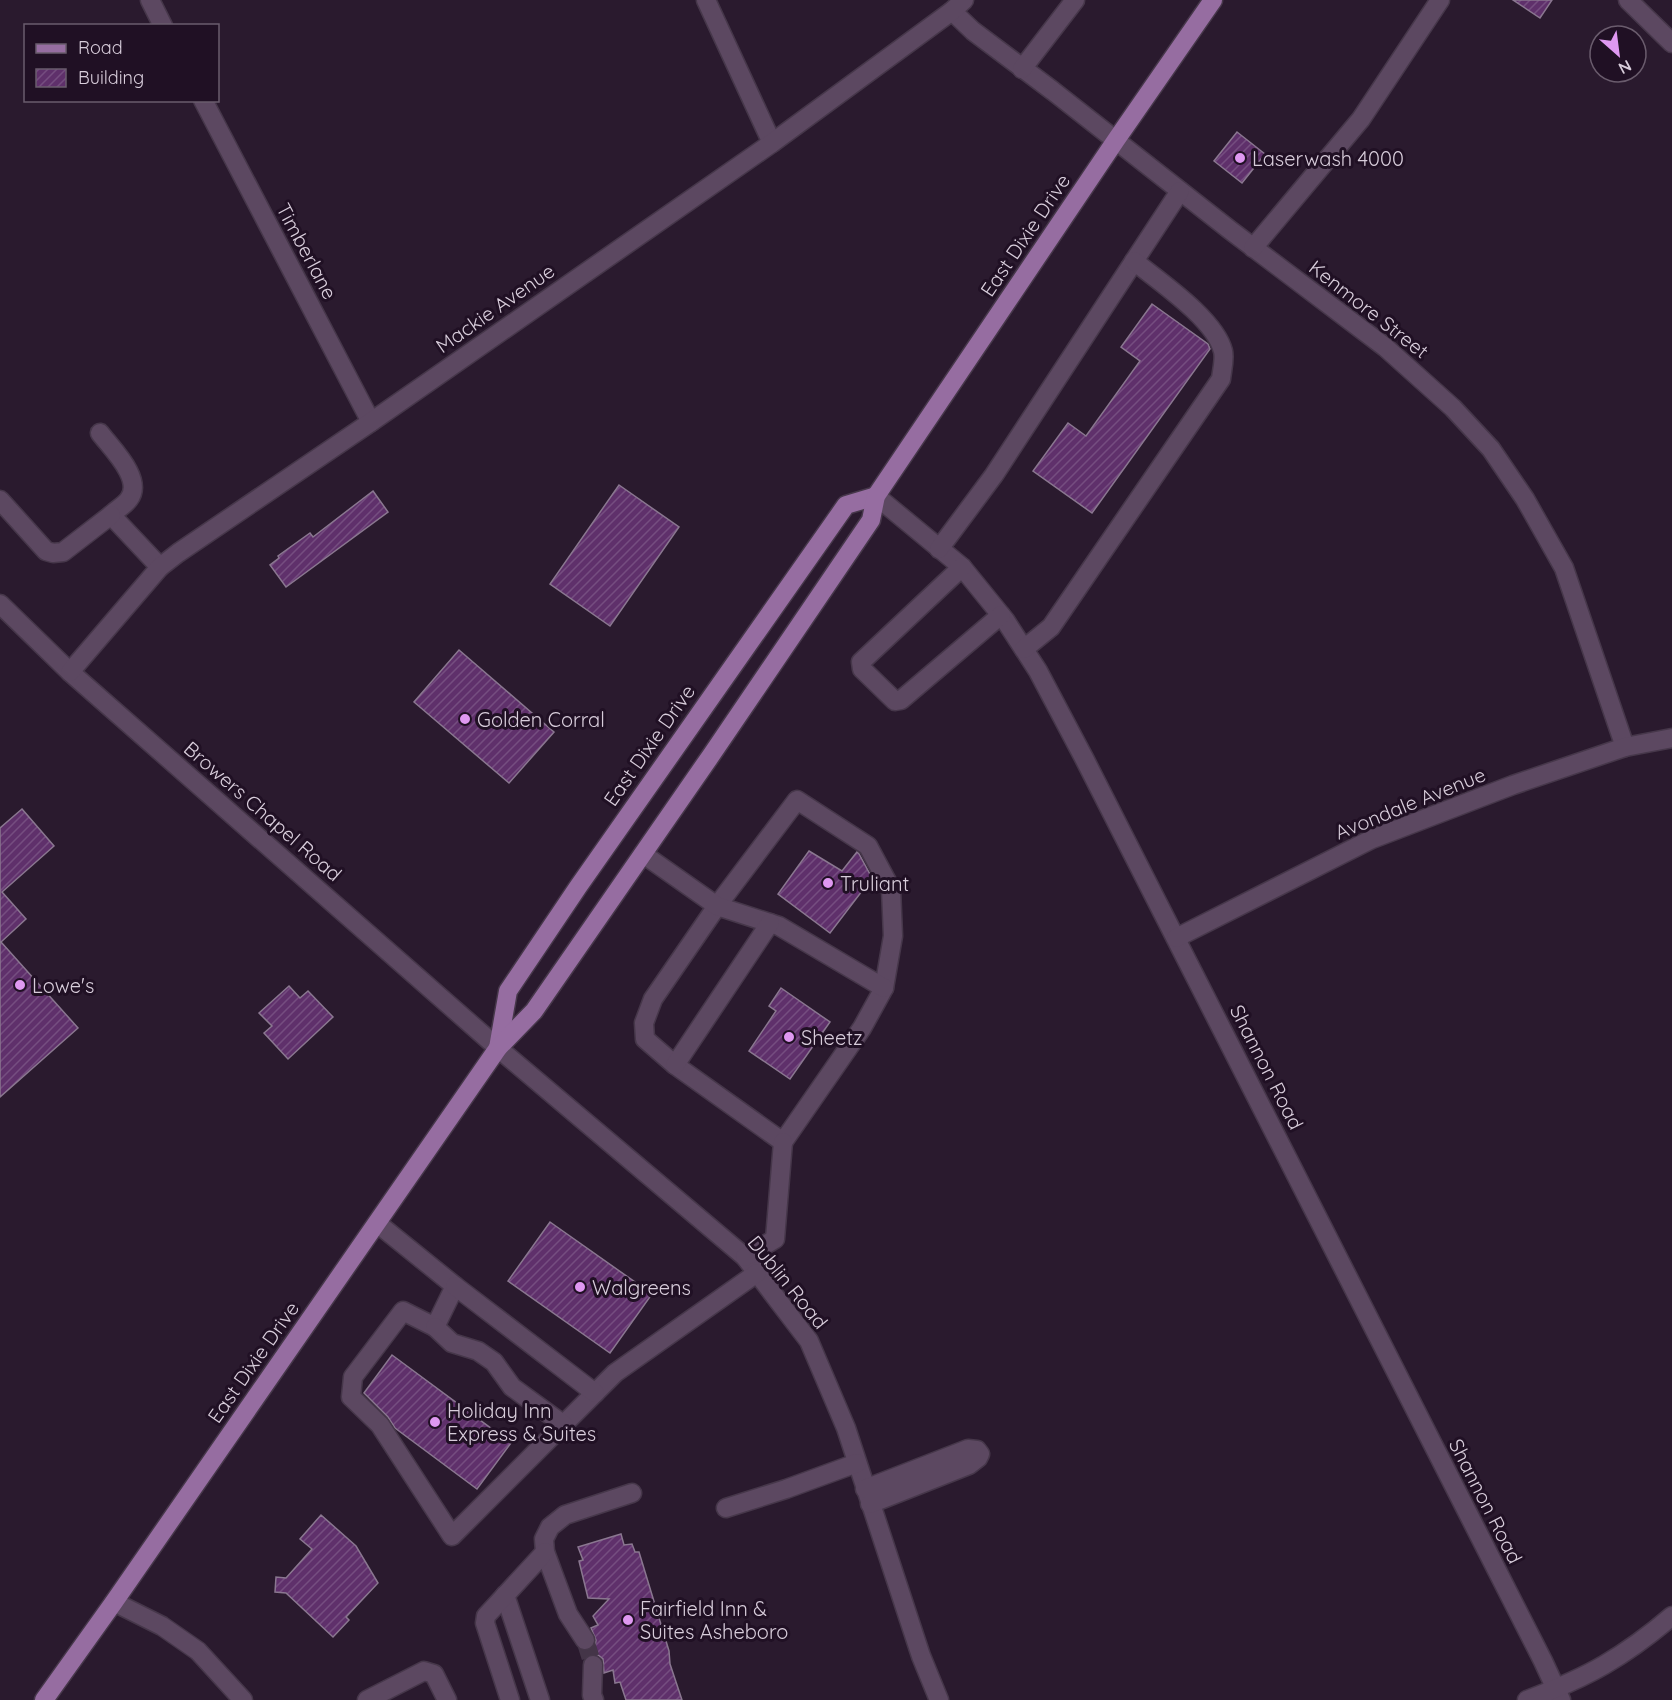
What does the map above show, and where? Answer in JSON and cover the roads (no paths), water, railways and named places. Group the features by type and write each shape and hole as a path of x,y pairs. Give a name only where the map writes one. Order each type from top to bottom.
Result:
{"main road":[{"name":"East Dixie Drive","path":"44,1700 498,1048 534,1011 643,854 871,520 876,496 1213,0"},
{"name":"East Dixie Drive","path":"498,1048 508,991 578,887 846,505 876,496"}],"street":[{"path":"150,0 162,24"},
{"path":"706,0 772,143"},
{"path":"1022,69 1074,0"},
{"path":"1253,248 1361,119 1440,0"},
{"path":"1628,0 1672,43"},
{"name":"Mackie Avenue","path":"70,672 160,567 178,552 371,422 772,143 958,5"},
{"name":"Kenmore Street","path":"958,5 973,31 1402,362 1454,408 1491,449 1525,499 1564,568 1625,747"},
{"name":"Timberlane","path":"204,102 371,422"},
{"path":"939,549 994,475 1180,191"},
{"path":"1024,649 1051,627 1221,379 1224,354 1219,339 1194,310 1134,261"},
{"path":"0,500 45,551 53,554 63,552 130,499 133,489 129,470 100,433"},
{"name":"Shannon Road","path":"876,496 962,567 1001,615 1038,671 1176,938 1558,1694"},
{"path":"111,515 160,567"},
{"path":"962,567 861,662 862,669 895,701 901,700 1001,615"},
{"name":"Browers Chapel Road","path":"0,604 70,672 498,1048"},
{"name":"Avondale Avenue","path":"1176,938 1372,839 1513,785 1625,747 1672,738"},
{"path":"745,1257 775,1239 783,1142 862,1028 884,988 893,936 891,889 868,846 798,800 717,906 653,999 644,1023 645,1039 675,1065 783,1142"},
{"path":"643,854 717,906 779,926 884,988"},
{"path":"675,1065 770,923"},
{"name":"Dublin Road","path":"498,1048 745,1257 809,1341 846,1428 921,1656 939,1700"},
{"path":"377,1223 595,1394"},
{"path":"564,1425 512,1387 494,1362 478,1351 452,1343 435,1327 403,1311 353,1377 351,1397 380,1425 452,1536 564,1425 595,1394 615,1373 757,1274"},
{"path":"435,1327 455,1286"},
{"path":"968,1449 977,1450 980,1454 969,1466 868,1497 968,1449"},
{"path":"726,1508 857,1463"},
{"path":"585,1640 568,1614 545,1552 544,1539 550,1527 565,1515 632,1493"},
{"path":"510,1700 485,1623 486,1616 545,1552"},
{"path":"505,1595 540,1700"},
{"path":"114,1602 162,1626 198,1651 243,1700"},
{"path":"1527,1700 1558,1694 1652,1633 1672,1616"},
{"path":"593,1665 592,1695 594,1700"},
{"path":"367,1700 424,1671 434,1674 447,1700"}],"tunnel":[{"path":"585,1640 593,1665"}],"place":[{"name":"Laserwash 4000","path":"1240,158"},
{"name":"Golden Corral","path":"465,719"},
{"name":"Truliant","path":"828,883"},
{"name":"Lowe's","path":"20,985"},
{"name":"Sheetz","path":"789,1037"},
{"name":"Walgreens","path":"580,1287"},
{"name":"Holiday Inn Express & Suites","path":"435,1422"},
{"name":"Fairfield Inn & Suites Asheboro","path":"628,1620"}]}
